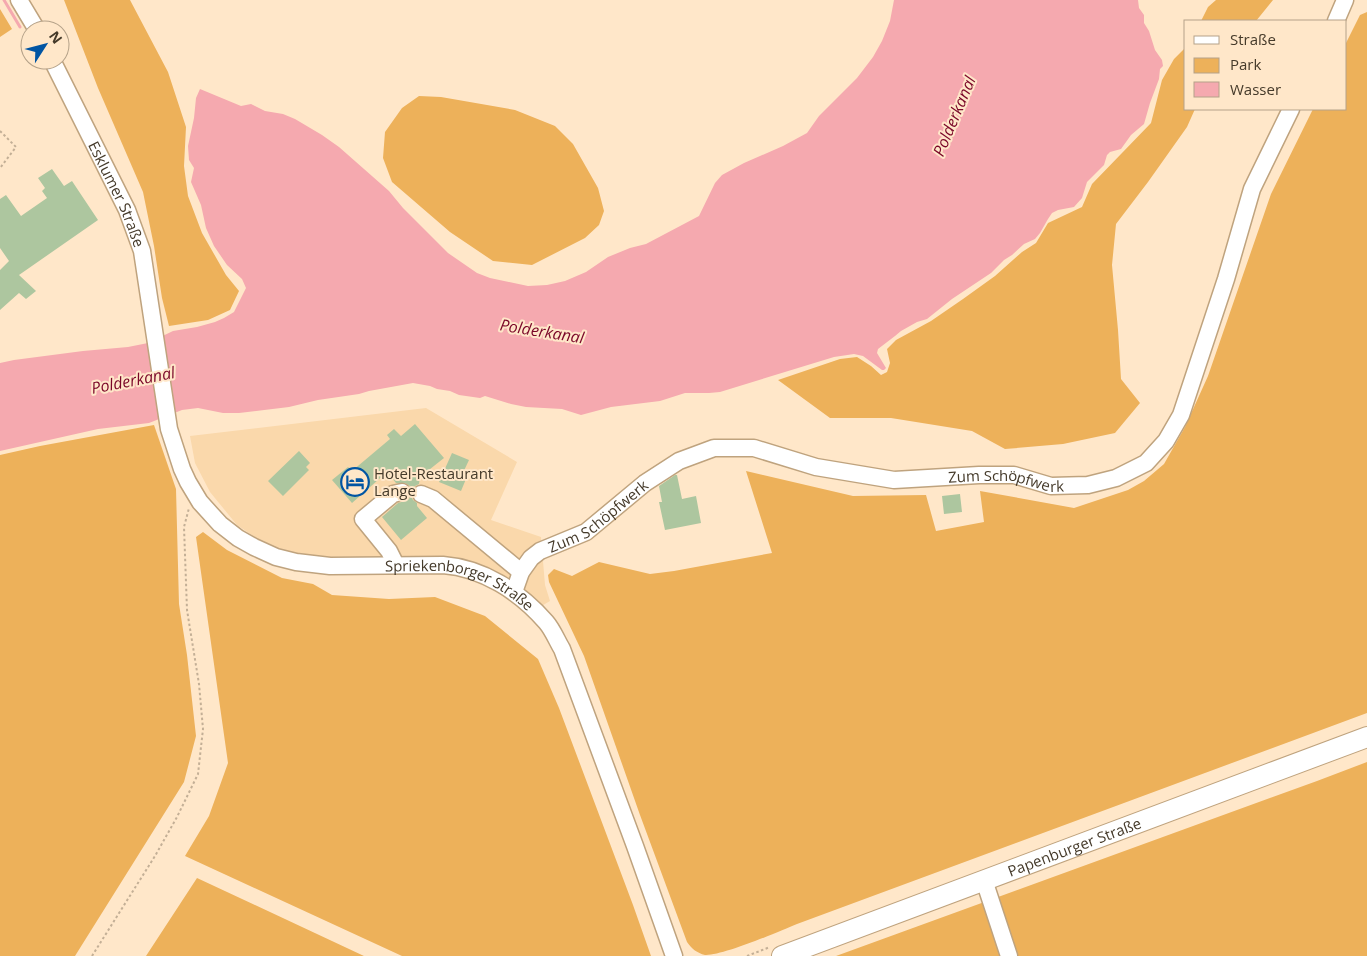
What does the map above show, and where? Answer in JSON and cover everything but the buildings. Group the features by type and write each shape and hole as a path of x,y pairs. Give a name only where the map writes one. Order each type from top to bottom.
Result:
{"main road":[{"name":"Papenburger Straße","path":"782,956 1367,737"}],"street":[{"path":"19,0 31,20"},
{"path":"1336,20 1345,0"},
{"name":"Esklumer Straße","path":"57,70 127,210 142,250 154,333"},
{"name":"Zum Schöpfwerk","path":"514,592 521,572 531,558 540,551 586,532 645,483 679,461 714,448 754,448 816,467 894,480 1014,475 1051,486 1088,485 1116,478 1146,463 1166,441 1181,414 1226,279 1252,189 1291,110"},
{"name":"Spriekenborger Straße","path":"154,333 169,429 179,462 193,492 200,502 220,524 238,538 276,557 296,562 330,566 443,565 462,567 490,578 514,592 547,624 562,649 632,836 674,956"},
{"path":"396,565 389,551 363,519 393,494 402,492"},
{"path":"427,496 521,572"},
{"path":"984,880 1009,956"}],"path":[{"path":"0,131 16,147 0,168"},
{"path":"92,956 177,817 198,774 203,729 199,684 186,610 184,527 193,492"}],"shaded area":[{"path":"426,408 517,462 491,520 541,537 545,585 550,601 538,608 460,563 330,563 270,547 237,525 210,492 195,463 190,436"}],"green space":[{"path":"64,0 130,0 168,72 186,127 184,166 188,196 202,233 226,275 239,291 230,310 208,320 169,326 162,298 143,192 98,88"},
{"path":"1216,0 1273,0 1257,20 1202,20 1208,7"},
{"path":"0,9 12,29 0,37"},
{"path":"1367,12 1367,713 797,924 737,948 705,955 695,950 687,942 584,656 549,582 548,575 554,569 572,576 599,562 650,574 772,553 746,471 853,496 926,495 936,531 984,522 980,491 1074,508 1128,490 1144,481 1164,464 1185,427 1208,376 1271,194 1313,110 1347,110 1347,41 1360,15"},
{"path":"1184,49 1184,110 1195,110 1187,127 1116,224 1112,265 1121,379 1140,403 1115,433 1063,444 1005,449 972,431 891,418 830,418 778,380 840,359 857,357 881,375 887,372 890,363 887,349 896,340 931,321 995,276 1022,252 1036,243 1048,223 1082,207 1092,184 1151,123 1162,80 1174,59"},
{"path":"419,96 441,97 515,110 555,126 573,144 598,188 604,211 599,225 585,238 532,265 493,261 450,232 392,182 383,158 385,132 402,108"},
{"path":"154,425 176,489 179,604 196,736 184,782 75,956 0,956 0,455"},
{"path":"203,532 227,550 282,578 313,584 332,595 389,599 435,597 485,616 538,659 559,708 651,956 402,956 185,856 209,816 228,763 196,537"},
{"path":"1367,762 1367,956 836,956 1317,781"},
{"path":"197,878 364,956 146,956"}],"water":[{"name":"Polderkanal","path":"894,0 1138,0 1139,8 1144,15 1144,23 1149,31 1155,50 1162,60 1163,66 1160,69 1159,79 1144,124 1131,135 1121,149 1110,152 1107,155 1104,165 1087,182 1082,198 1074,207 1052,213 1035,239 1024,244 991,273 952,299 927,319 901,331 878,349 877,353 886,368 884,370 863,356 854,354 834,357 720,392 685,393 660,401 611,407 581,415 562,409 526,407 485,396 480,398 459,395 450,391 413,383 289,407 239,413 223,413 198,408 182,410 149,423 98,429 0,451 0,363 148,343 173,331 215,322 234,312 246,288 242,279 227,265 214,246 206,228 201,205 191,182 194,168 189,160 188,146 196,98 200,89 241,106 251,104 265,111 283,114 322,135 339,147 389,191 403,208 448,253 477,273 490,278 528,286 547,285 565,281 586,272 608,257 646,244 699,216 715,183 722,175 807,133 819,116 857,78 873,57 890,21"}],"waterway":[{"path":"4,0 20,27"}],"place":[{"name":"Hotel-Restaurant Lange","path":"355,482"}]}
